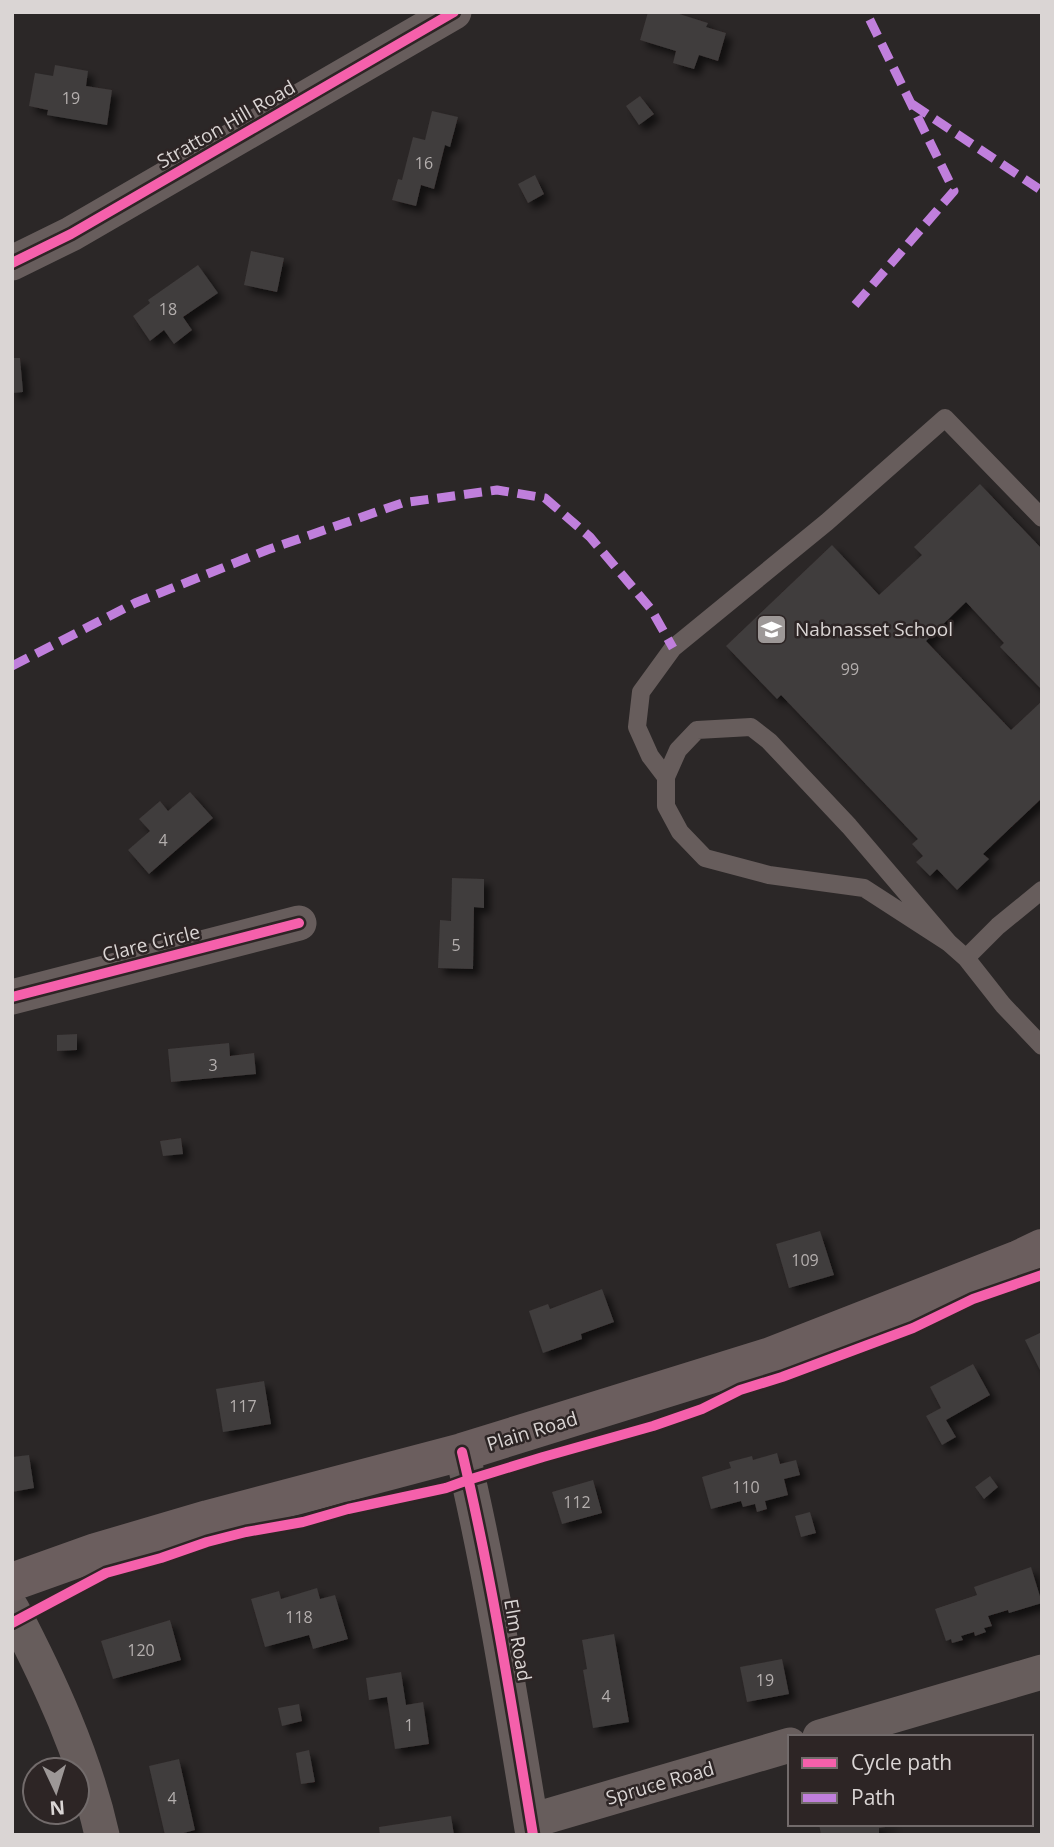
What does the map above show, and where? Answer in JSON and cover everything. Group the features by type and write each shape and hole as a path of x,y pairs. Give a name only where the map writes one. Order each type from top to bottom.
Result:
{"main road":[{"name":"Plain Road","path":"12,1583 96,1552 196,1522 462,1452 771,1356 1042,1248"}],"street":[{"name":"Stratton Hill Road","path":"12,263 71,234 454,12"},
{"name":"Clare Circle","path":"12,997 299,923"},
{"name":"Elm Road","path":"462,1452 498,1625 532,1828"},
{"path":"12,1609 66,1722 93,1796 102,1835"},
{"path":"827,1735 1042,1672"},
{"name":"Spruce Road","path":"532,1828 788,1746"}],"lane":[{"path":"666,777 650,757 637,727 641,692 673,648 827,522 945,418 1042,518"},
{"path":"949,943 864,888 769,875 705,858 680,832 666,806 666,777 678,750 697,730 751,727 769,741 849,826 1003,1005 1042,1046"},
{"path":"965,958 998,926 1042,890"}],"building":[{"path":"648,12 673,12 708,23 706,27 726,33 718,61 699,55 694,69 673,63 676,51 640,40"},
{"path":"55,65 88,71 86,86 112,90 107,125 47,115 48,110 29,106 35,73 53,76"},
{"path":"640,96 654,114 639,125 626,106"},
{"path":"432,111 458,117 450,147 445,145 434,189 421,185 416,206 392,200 398,179 402,180 413,137 425,140"},
{"path":"535,175 544,194 528,203 518,184"},
{"path":"251,251 284,258 277,292 244,285"},
{"path":"198,265 218,293 183,317 192,330 174,344 164,330 150,341 133,316 150,303 148,300"},
{"path":"12,358 20,358 23,392 12,393"},
{"path":"980,484 1042,549 1042,690 1000,647 1004,643 966,602 926,641 1011,730 1042,701 1042,798 983,854 989,859 957,890 937,869 930,876 916,862 923,856 912,844 918,839 781,695 777,699 726,646 832,545 879,595 922,555 914,547"},
{"path":"190,792 213,818 149,874 128,850 150,831 139,819 160,801 168,811"},
{"path":"452,878 484,879 484,908 474,907 473,969 438,968 440,920 451,921"},
{"path":"77,1034 77,1050 57,1051 57,1035"},
{"path":"229,1043 230,1056 254,1053 256,1074 171,1082 168,1049"},
{"path":"181,1138 183,1154 163,1156 160,1141"},
{"path":"820,1231 834,1275 789,1288 776,1244"},
{"path":"602,1289 614,1322 581,1334 582,1339 543,1353 529,1311 548,1304 550,1309"},
{"path":"1042,1332 1042,1374 1025,1340"},
{"path":"973,1364 990,1395 946,1420 956,1437 942,1445 926,1416 941,1408 930,1387"},
{"path":"264,1381 271,1424 223,1432 216,1389"},
{"path":"777,1453 780,1464 796,1460 800,1475 784,1479 788,1495 765,1501 767,1509 757,1512 755,1504 743,1507 741,1501 711,1509 702,1477 731,1468 729,1462 752,1456 753,1460"},
{"path":"29,1455 34,1488 12,1492 12,1457"},
{"path":"990,1476 998,1487 984,1499 975,1487"},
{"path":"593,1480 602,1513 562,1524 552,1492"},
{"path":"810,1512 816,1533 801,1537 795,1516"},
{"path":"1031,1567 1042,1603 988,1616 992,1626 984,1628 986,1632 975,1636 974,1632 961,1636 963,1640 952,1643 951,1639 946,1641 935,1609 977,1595 974,1587"},
{"path":"317,1588 320,1599 335,1595 348,1639 313,1649 309,1635 265,1647 251,1599 279,1591 281,1599"},
{"path":"170,1620 181,1660 113,1679 101,1641"},
{"path":"614,1634 629,1722 593,1728 583,1670 587,1669 582,1640"},
{"path":"782,1659 789,1694 747,1702 740,1667"},
{"path":"401,1672 406,1705 423,1702 429,1744 395,1749 387,1697 369,1700 366,1678"},
{"path":"299,1704 302,1721 282,1726 278,1708"},
{"path":"309,1750 315,1782 301,1784 296,1753"},
{"path":"179,1759 195,1830 165,1835 149,1766"},
{"path":"451,1816 454,1835 380,1835 379,1827"},
{"path":"819,1826 892,1826 879,1828 879,1833 869,1835 821,1835"}],"marked path":[{"path":"855,305 954,191 866,12"},
{"path":"912,104 1042,191"},
{"path":"12,666 135,603 267,550 402,503 497,490 545,498 590,537 651,609 673,648"}],"cycle path":[{"path":"12,263 71,234 454,12"},
{"path":"12,997 299,923"},
{"path":"12,1623 106,1573 246,1532 303,1522 348,1509 446,1488 653,1426 702,1409 740,1390 913,1328 973,1299 1042,1275"},
{"path":"462,1452 492,1595 533,1835"}],"place":[{"name":"Nabnasset School","path":"772,629"}]}
